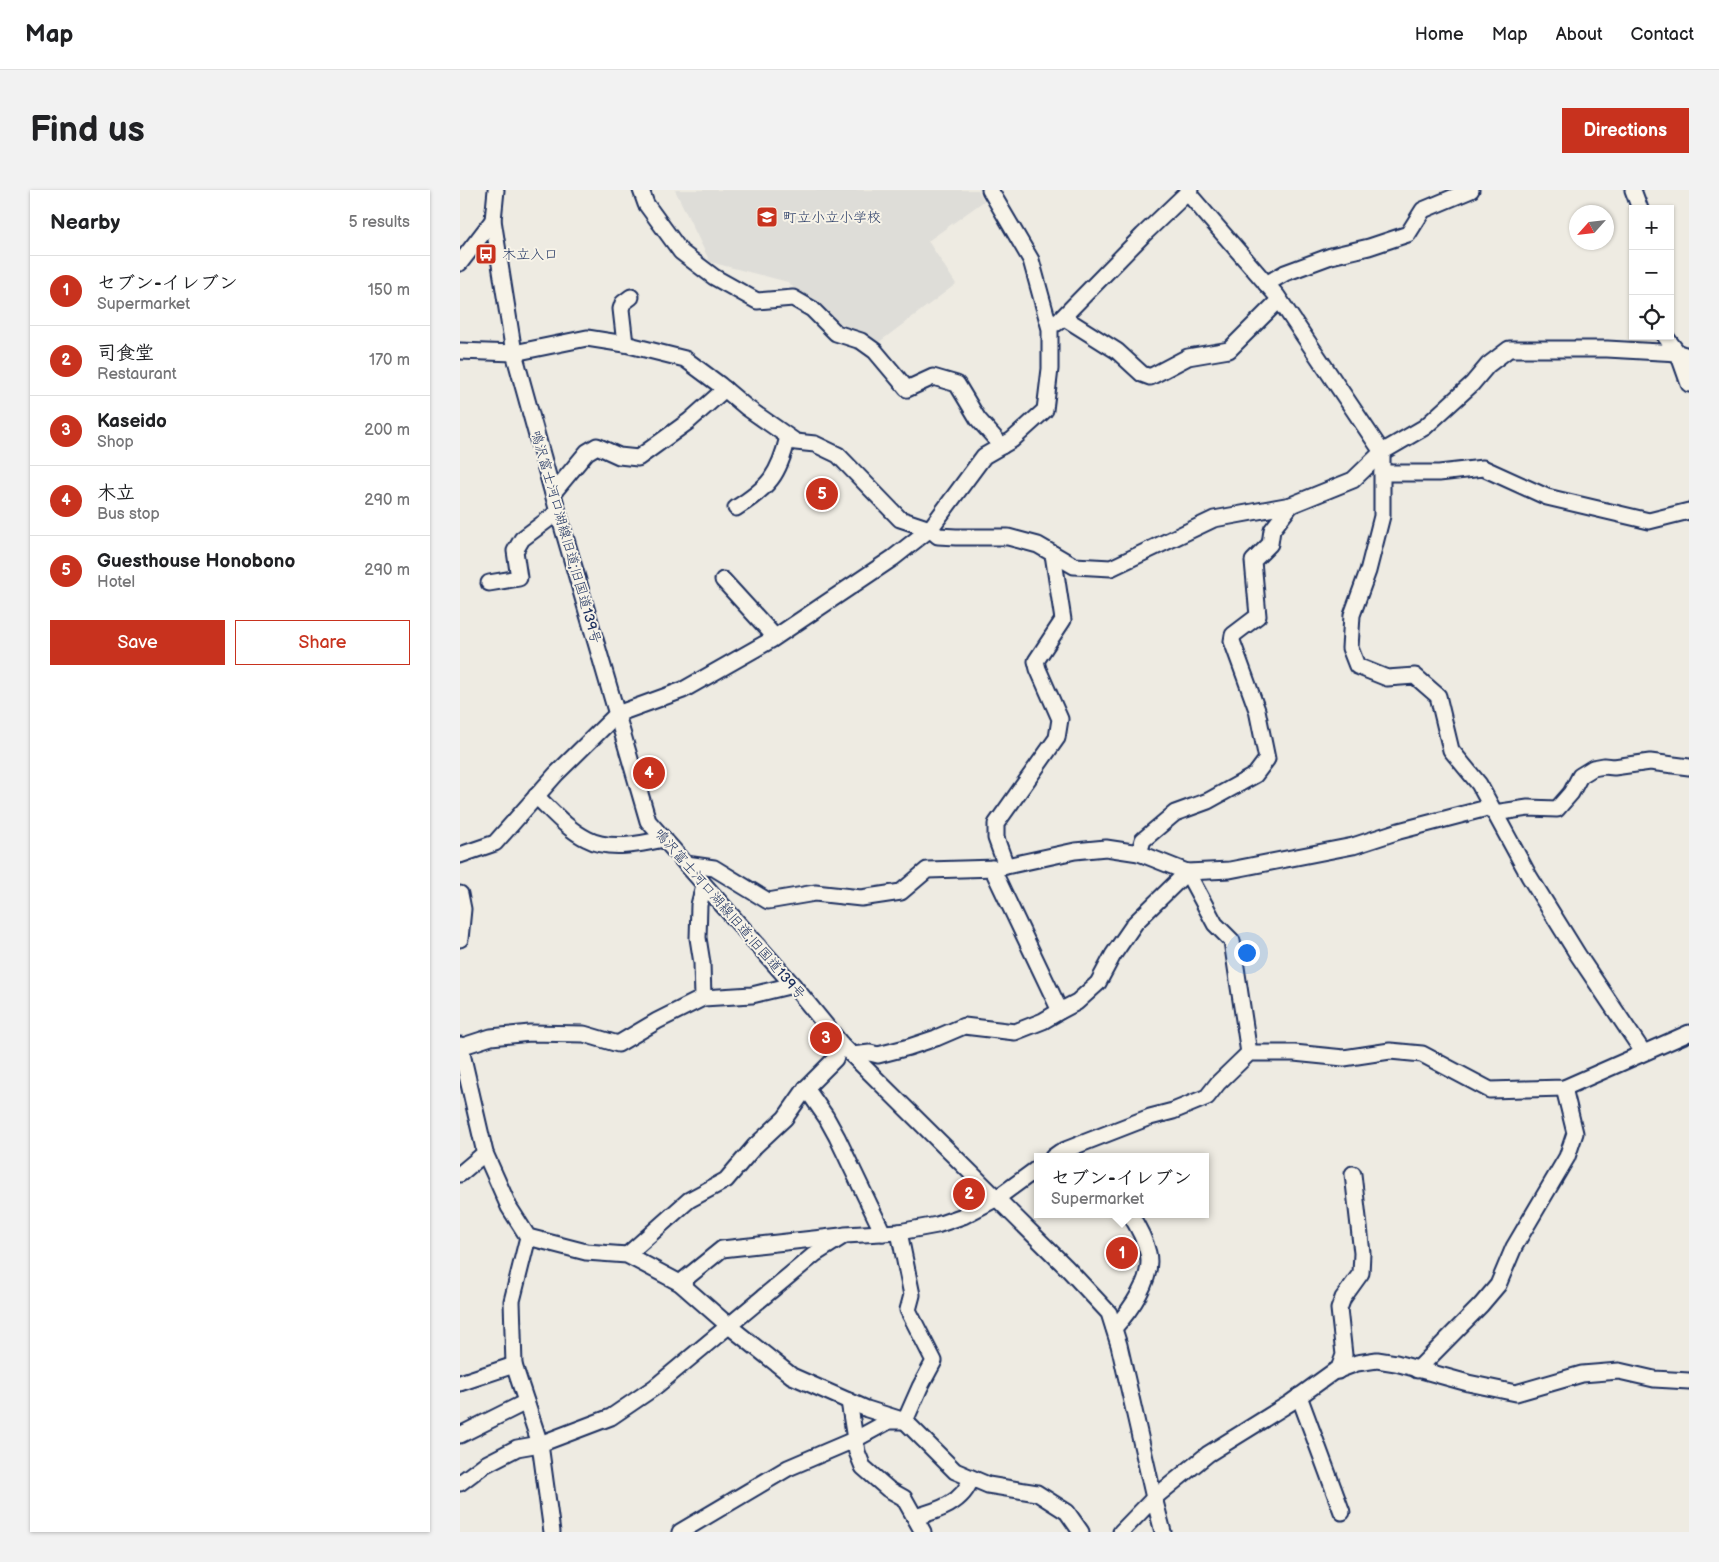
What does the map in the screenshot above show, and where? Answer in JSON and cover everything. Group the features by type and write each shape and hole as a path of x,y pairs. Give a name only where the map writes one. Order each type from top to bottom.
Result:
{"street":[{"name":"鳴沢富士河口湖線旧道;旧国道139号","path":"496,190 493,220 514,353 648,821 793,985 841,1044 997,1198 1109,1313 1119,1345 1163,1532"},
{"path":"641,190 646,204 680,252 714,277 757,301 793,298 812,309 836,333 860,341 875,351 907,389 933,377 957,384 978,419 1002,446"},
{"path":"460,855 495,843 556,774 617,714 683,690 775,637 893,558 930,529 984,456 1012,440 1045,410 1050,369 1050,329 1031,260 990,190"},
{"path":"1266,284 1285,273 1332,256 1369,247 1408,234 1422,210 1471,190"},
{"path":"1633,190 1639,205"},
{"path":"1050,329 1188,191 1280,300 1382,452 1382,516 1368,571 1352,615 1350,648 1357,666 1387,678 1414,676 1438,696 1451,750 1479,784 1528,876 1643,1052"},
{"path":"460,263 493,220"},
{"path":"625,344 621,309 623,303 631,297"},
{"path":"1063,317 1117,351 1142,374 1150,377 1188,357 1229,350 1280,300"},
{"path":"460,350 514,353 588,338 625,344 685,359 788,437 796,442 815,444 838,455 900,520 930,529 938,536 1008,537 1038,545 1074,566 1111,568 1214,519 1291,505 1353,480 1382,452 1425,427 1472,384 1488,365 1509,349 1607,349 1684,354"},
{"path":"1669,340 1684,354 1689,384"},
{"path":"553,494 587,452 597,446 619,456 638,458 689,421 724,389"},
{"path":"736,508 761,491 770,482 781,464 788,437"},
{"path":"1382,473 1439,473 1483,468 1547,497 1649,521 1689,512"},
{"path":"1139,853 1143,840 1175,813 1208,801 1255,775 1267,759 1257,710 1232,641 1233,635 1258,616 1252,561 1270,544 1272,530 1291,505"},
{"path":"489,583 519,578 515,551 522,539 558,512"},
{"path":"1053,554 1063,620 1036,661 1060,719 1060,728 1057,738 996,824 996,838 999,867 1060,1011"},
{"path":"723,580 775,637"},
{"path":"686,864 714,868 768,901 815,893 860,898 902,892 927,870 999,867 1075,851 1106,848 1139,853 1187,872 1230,870 1353,846 1399,831 1492,810 1557,809 1571,793 1580,776 1593,768 1650,762 1689,767"},
{"path":"536,796 576,832 588,840 628,846 664,840"},
{"path":"852,1055 870,1053 878,1055 909,1047 964,1026 1015,1032 1077,1002 1098,982 1135,922 1187,872"},
{"path":"1187,872 1215,924 1232,941 1249,1053"},
{"path":"703,998 702,963 698,938 699,905 704,885"},
{"path":"460,894 463,909 460,939"},
{"path":"793,985 752,995 703,998 657,1020 618,1044 584,1034 530,1033 491,1037 460,1046 485,1153 508,1207 528,1237 586,1252 627,1255 680,1283 729,1326 792,1376 867,1409 906,1420 955,1471 988,1485 1037,1493 1067,1512 1081,1532"},
{"path":"1059,1153 1078,1152 1150,1117 1173,1111 1207,1097 1218,1083 1249,1053 1294,1053 1344,1058 1390,1051 1422,1054 1490,1090 1564,1088 1689,1033"},
{"path":"627,1255 689,1200 726,1180 755,1146 785,1118 806,1088 834,1059 841,1044"},
{"path":"806,1088 837,1137 883,1233"},
{"path":"1417,1370 1498,1285 1514,1247 1567,1157 1575,1134 1564,1088"},
{"path":"460,1174 485,1153"},
{"path":"680,1283 722,1249 845,1235 899,1232 937,1225 963,1216 997,1198 1034,1171"},
{"path":"1338,1371 1344,1355 1339,1309 1343,1298 1361,1273 1362,1253 1353,1174"},
{"path":"1114,1328 1128,1313 1146,1280 1148,1268 1148,1254 1132,1218"},
{"path":"899,1232 912,1295 908,1310 934,1361 920,1387 906,1420"},
{"path":"460,1483 484,1465 517,1448 540,1444 611,1417 655,1387 815,1254 845,1235"},
{"path":"528,1237 512,1301 514,1365 540,1444 552,1532"},
{"path":"1121,1532 1154,1498 1208,1454 1300,1396 1333,1372 1358,1363 1377,1360 1396,1363 1417,1370 1516,1393 1582,1374 1619,1371 1654,1379 1689,1381"},
{"path":"460,1383 514,1365"},
{"path":"1300,1396 1342,1512"},
{"path":"849,1401 858,1452 863,1467 888,1489 904,1498 923,1532"},
{"path":"460,1435 526,1402"},
{"path":"680,1532 788,1468 856,1439 889,1421 906,1420"},
{"path":"914,1517 933,1512 964,1494 972,1478"}],"shaded area":[{"path":"675,190 978,190 984,201 928,241 956,284 874,346 805,300 788,282 710,262"}],"place":[{"name":"町立小立小学校","path":"767,217"},
{"name":"木立入口","path":"486,254"},
{"name":"Guesthouse Honobono","path":"822,494"},
{"name":"木立","path":"649,773"},
{"name":"Kaseido","path":"826,1038"},
{"name":"司食堂","path":"969,1194"},
{"name":"セブン-イレブン","path":"1122,1253"}]}
